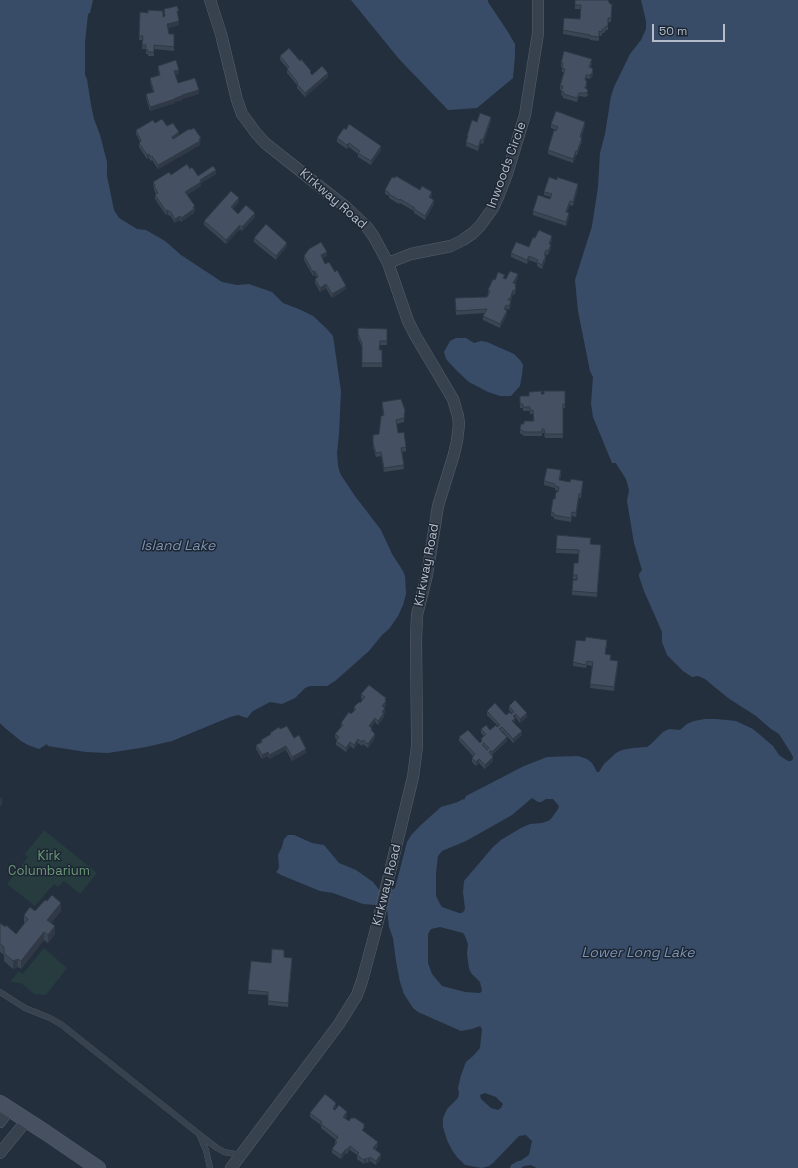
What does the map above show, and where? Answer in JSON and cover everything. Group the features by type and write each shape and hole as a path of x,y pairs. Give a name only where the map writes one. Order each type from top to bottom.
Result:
{"main road":[{"path":"5,1106 98,1168"}],"street":[{"name":"Kirkway Road","path":"210,0 221,34 237,100 242,114 248,124 265,143 335,198 356,217 374,237 388,263 408,321 424,352 454,399 459,424 454,454 438,506 426,579 417,616 417,747 413,776 362,981 348,1009 323,1046 231,1168"},
{"name":"Inwoods Circle","path":"388,263 411,254 451,246 463,240 474,233 493,208 507,174 525,115 538,33 538,0"},
{"path":"0,1122 5,1106"},
{"path":"0,1152 27,1120"}],"lane":[{"path":"0,992 25,1008 50,1018 62,1025 217,1148 224,1152 241,1155"},
{"path":"199,1134 206,1150 210,1168"}],"green space":[{"name":"Kirk Columbarium","path":"44,830 97,873 80,894 64,881 58,887 54,884 35,906 7,884 28,857 25,854"},
{"path":"44,948 67,968 46,995 34,994 21,983 10,982 19,971 23,974"}],"water":[{"name":"Island Lake","path":"0,0 93,0 90,13 88,14 85,42 85,75 94,119 107,162 107,176 114,210 119,218 137,229 146,230 165,241 181,255 222,282 237,285 249,284 272,292 283,303 313,316 333,336 341,391 337,453 339,470 355,496 381,530 392,554 405,576 406,594 398,616 389,629 369,651 335,681 327,686 310,686 305,688 295,698 282,704 270,702 253,711 247,718 238,715 230,717 172,741 146,747 108,753 86,752 48,746 47,744 39,749 21,741 0,723"},
{"path":"351,0 488,0 515,44 513,78 477,108 448,110 399,59"},
{"name":"Lower Long Lake","path":"641,0 798,0 798,1168 537,1168 531,1165 521,1168 510,1168 511,1165 529,1155 532,1141 526,1135 519,1136 493,1163 482,1168 465,1165 457,1157 447,1140 443,1127 443,1118 447,1109 458,1098 458,1088 466,1062 480,1048 482,1029 480,1026 461,1031 418,1012 413,1008 404,994 400,982 387,909 376,905 363,904 333,893 320,891 276,872 279,867 278,855 284,839 288,835 294,835 312,843 324,845 339,863 356,870 373,882 380,891 389,891 395,888 407,842 412,834 441,807 463,799 464,800 466,796 524,766 547,757 578,756 587,759 592,763 597,772 599,772 604,764 616,753 622,750 647,747 663,732 669,729 680,730 687,724 694,721 716,719 736,721 753,729 773,746 779,755 788,761 793,759 779,734 756,716 728,698 705,679 698,676 692,677 683,671 667,655 662,642 662,632 639,576 642,570 634,543 627,501 629,490 626,479 616,463 612,463 593,417 591,404 593,377 590,371 578,311 575,280 592,226 598,187 600,153 605,134 611,96 630,54 641,40 646,29 646,21","holes":["532,798 538,802 546,799 553,799 559,806 558,809 548,821 530,824 521,828 501,840 493,847 464,881 463,892 465,909 462,913 442,907 436,896 438,856 442,851 466,841 512,815","440,927 463,933 468,944 467,954 469,968 471,973 480,982 482,991 480,993 465,992 442,986 432,974 428,963 428,934 431,929","485,1093 496,1097 503,1104 498,1110 491,1108 481,1099 480,1095"]},
{"path":"456,338 466,338 474,343 481,341 487,342 514,354 523,365 520,386 511,396 500,396 488,392 469,382 446,359 444,352 450,341"}],"building":[{"path":"575,0 608,0 610,4 612,4 611,18 608,18 608,26 602,29 602,32 599,31 599,37 563,30 564,18 580,19 581,5 575,5"},
{"path":"177,6 179,11 177,11 179,21 167,24 169,34 174,34 174,47 154,45 154,52 148,52 148,50 146,50 146,45 142,45 143,36 139,36 140,12 148,13 148,10 163,11 163,17 165,16 164,9"},
{"path":"289,48 300,61 301,59 311,71 310,72 312,75 322,66 328,73 305,93 297,84 298,83 287,69 289,67 280,56"},
{"path":"564,51 592,59 589,67 593,70 592,73 590,75 586,75 585,80 587,81 585,88 588,91 586,93 579,93 577,98 563,94 564,92 561,91 563,86 560,86 565,69 562,68 563,63 561,63"},
{"path":"176,60 179,70 174,71 178,83 195,78 199,90 150,107 146,94 154,92 150,78 160,75 158,66"},
{"path":"556,111 585,122 580,137 582,138 573,159 548,150 554,130 556,131 558,127 551,124"},
{"path":"480,113 491,117 483,140 481,139 478,147 466,142 472,120 477,122"},
{"path":"162,119 167,126 173,123 179,132 172,137 173,139 189,129 194,128 201,138 199,139 200,141 158,165 152,156 151,157 149,154 147,155 139,143 141,141 136,130 153,120 155,123"},
{"path":"349,124 381,146 371,161 358,153 360,151 349,143 347,145 337,138 344,128 346,130"},
{"path":"187,164 190,169 192,167 198,176 213,166 216,170 185,192 195,206 193,207 194,209 181,218 180,216 175,219 170,211 166,211 155,195 158,193 153,182 169,172 171,175"},
{"path":"396,176 420,190 422,186 432,192 429,197 434,200 425,216 414,209 415,208 389,194 385,190 392,177 395,178"},
{"path":"549,177 557,180 557,177 578,184 573,202 570,201 566,212 569,213 566,222 533,211 538,195 550,199 552,194 544,192"},
{"path":"231,191 239,198 231,207 238,214 246,205 255,213 242,227 240,225 226,240 204,221"},
{"path":"266,224 287,243 276,256 254,238"},
{"path":"539,230 552,236 549,244 551,245 548,251 546,250 544,255 546,255 542,265 537,262 538,260 529,256 527,260 511,253 516,242 529,247 533,237 535,238"},
{"path":"321,242 327,252 321,255 325,264 329,262 335,272 337,270 346,286 332,294 326,284 320,288 315,279 318,277 315,271 313,272 304,256 309,249"},
{"path":"510,271 518,274 513,283 516,284 516,288 514,291 513,290 510,299 509,298 508,300 511,301 509,306 506,305 504,309 507,311 500,324 483,316 487,309 456,311 455,298 487,297 490,291 488,290 493,279 495,280 498,272 505,275 503,278 506,279"},
{"path":"358,328 387,329 387,341 380,341 379,350 382,350 382,363 362,363 362,343 358,334"},
{"path":"542,391 541,394 544,394 544,391 565,391 565,404 563,404 563,434 545,434 544,429 542,429 542,432 524,432 520,429 521,424 524,424 524,421 534,421 533,410 530,410 530,407 523,407 523,404 520,404 520,396 529,396 529,392"},
{"path":"401,399 405,410 404,418 396,420 398,433 404,432 406,447 401,448 404,465 384,468 381,452 376,453 373,443 373,435 379,434 381,416 384,415 382,402"},
{"path":"547,468 561,470 559,480 570,482 571,479 583,481 576,513 572,512 571,518 554,515 554,513 551,512 553,499 555,499 556,492 558,492 559,487 555,486 555,484 544,481"},
{"path":"557,535 591,538 590,544 601,545 597,593 572,591 573,580 577,580 577,575 573,575 574,563 578,563 579,550 556,549"},
{"path":"586,637 607,640 605,654 611,655 610,660 618,661 614,687 590,684 593,662 587,661 586,665 573,662 576,640 585,641"},
{"path":"369,685 386,698 386,701 382,706 385,708 382,712 384,713 378,721 375,718 369,726 375,734 368,744 363,740 362,742 358,739 354,745 350,742 346,748 336,741 339,737 335,734 343,725 341,723 349,712 351,714 356,709 354,707 365,697 361,694"},
{"path":"515,700 527,713 520,719 516,714 513,716 515,718 512,721 522,731 513,739 502,727 499,729 507,737 492,752 491,750 489,752 493,757 485,765 479,759 476,762 472,758 475,754 459,737 468,730 480,743 482,741 481,739 486,734 481,729 486,725 490,730 496,725 497,727 500,725 487,711 495,703 506,715 510,712 511,714 514,712 509,706","holes":["484,743 489,748 487,750 482,745"]},
{"path":"287,726 294,738 299,735 306,749 292,757 286,746 269,755 268,752 262,755 256,745 262,742 261,740 279,727 280,729"},
{"path":"52,895 61,903 47,920 55,926 48,935 44,932 21,961 18,959 13,961 4,953 4,947 0,944 0,923 5,927 6,925 16,934 28,919 24,915 30,907 35,911"},
{"path":"272,949 284,950 284,957 292,958 288,1003 268,1001 268,992 248,990 251,961 271,963"},
{"path":"325,1094 336,1103 333,1109 335,1110 339,1105 347,1112 343,1117 349,1121 351,1118 355,1118 364,1124 364,1128 362,1130 378,1142 373,1148 381,1154 376,1161 370,1157 364,1160 357,1155 359,1153 350,1146 341,1155 332,1149 337,1142 335,1141 338,1137 310,1113"}]}
